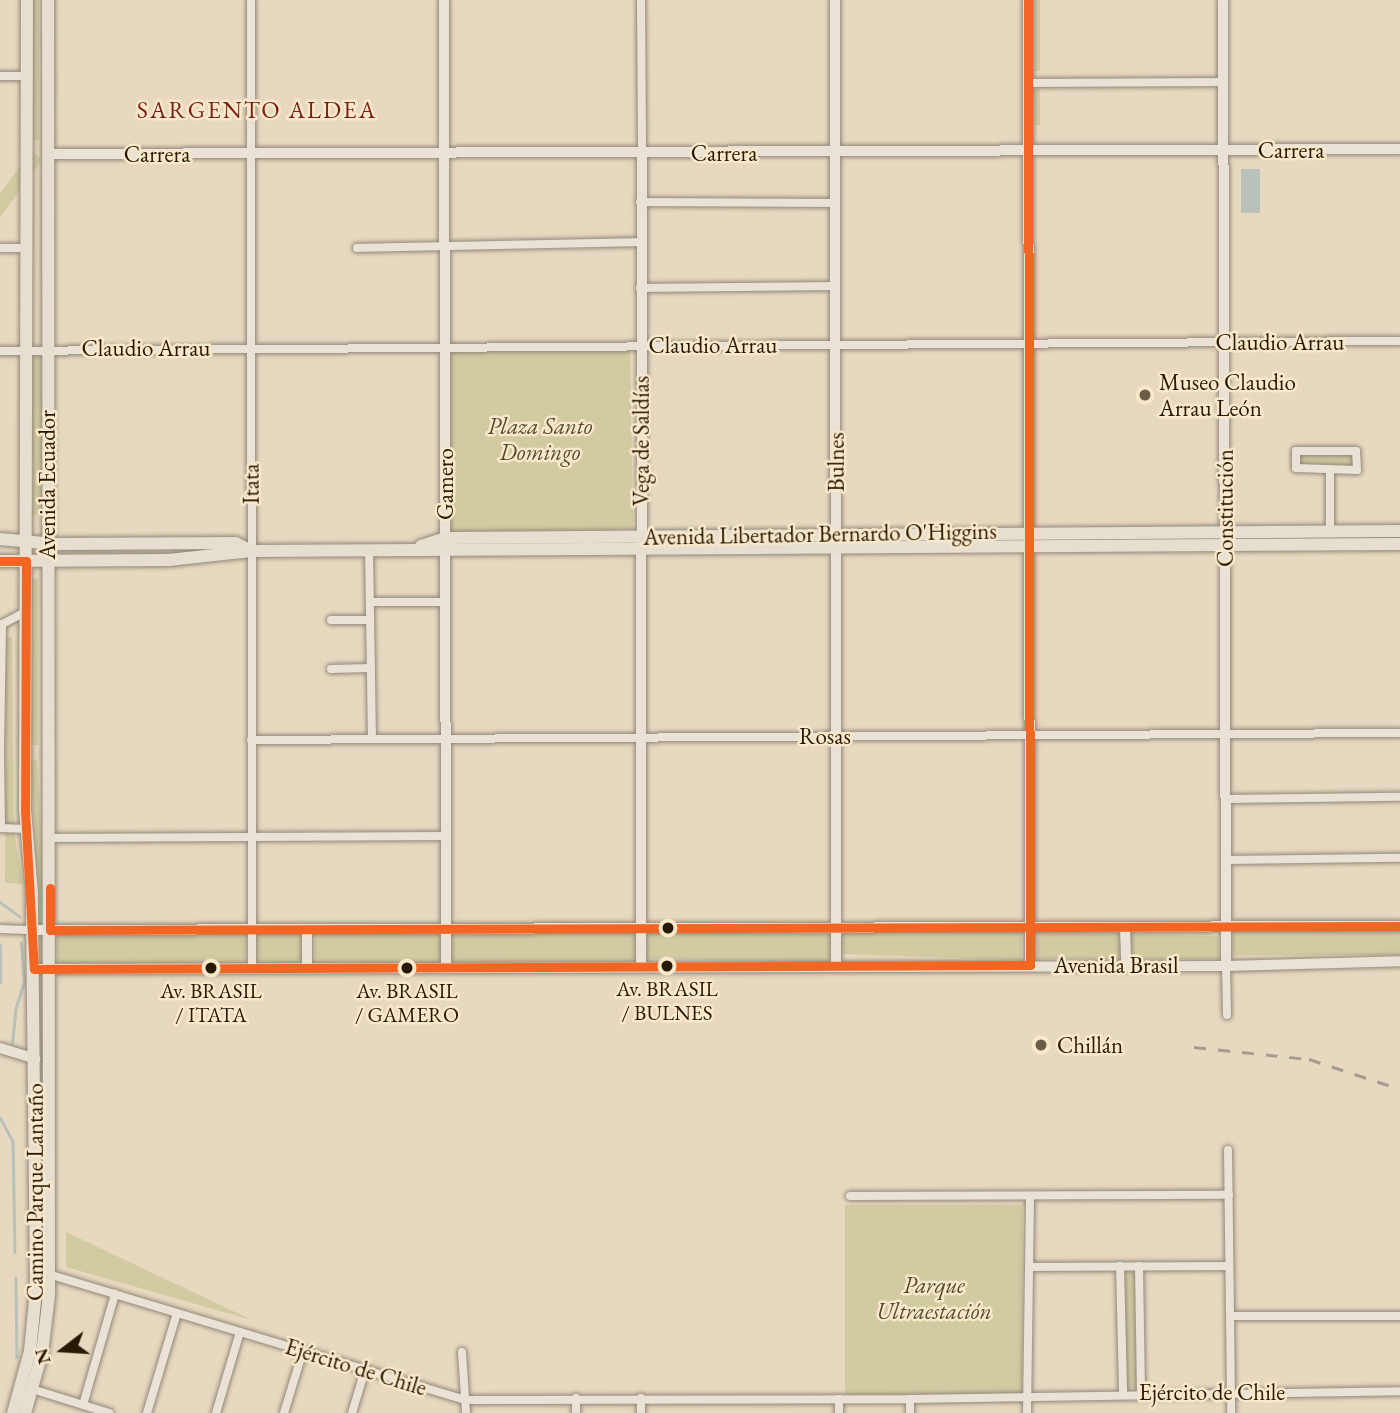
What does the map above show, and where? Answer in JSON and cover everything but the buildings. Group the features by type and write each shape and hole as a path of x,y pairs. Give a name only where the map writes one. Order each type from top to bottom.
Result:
{"main road":[{"name":"Avenida Ecuador","path":"27,0 25,612 27,829 34,969"},
{"name":"Avenida Ecuador","path":"47,0 47,838 51,969"},
{"path":"1028,0 1030,965"},
{"name":"Constitución","path":"1223,0 1226,965"},
{"path":"27,137 48,154"},
{"name":"Avenida Libertador Bernardo O'Higgins","path":"446,545 640,550 1030,547 1400,531"},
{"name":"Avenida Libertador Bernardo O'Higgins","path":"0,561 169,560 251,551 410,549 641,536 836,533 1030,532 1400,544"},
{"name":"Avenida Libertador Bernardo O'Higgins","path":"0,539 47,544 236,543 251,551"},
{"name":"Avenida Brasil","path":"33,930 1400,926"},
{"path":"1125,928 1126,963"},
{"path":"307,929 307,968"},
{"name":"Avenida Brasil","path":"34,969 1126,963 1226,965 1400,961"},
{"name":"Camino Parque Lantaño","path":"13,1413 34,1333 34,969"},
{"name":"Camino Parque Lantaño","path":"25,1413 45,1335 49,1274 51,969"}],"street":[{"name":"Itata","path":"251,0 252,968"},
{"name":"Gamero","path":"444,0 446,968"},
{"name":"Vega de Saldías","path":"641,0 641,967"},
{"name":"Bulnes","path":"835,0 836,966"},
{"path":"0,76 27,76"},
{"path":"1028,83 1223,82"},
{"name":"Carrera","path":"48,154 1400,149"},
{"path":"640,202 835,203"},
{"path":"357,248 640,243"},
{"path":"0,248 27,248"},
{"path":"640,288 835,286"},
{"name":"Claudio Arrau","path":"0,351 47,348 1400,341"},
{"path":"1296,451 1356,451 1357,470 1330,469 1296,468 1296,451"},
{"path":"1330,469 1330,532"},
{"path":"369,550 372,739"},
{"path":"370,602 445,602"},
{"path":"25,612 2,624 1,828 27,829"},
{"path":"331,620 370,620"},
{"path":"331,669 371,668"},
{"name":"Rosas","path":"251,740 1400,733"},
{"path":"1226,799 1400,797"},
{"path":"47,838 446,836"},
{"path":"1226,860 1400,858"},
{"path":"0,929 33,930"},
{"name":"Constitución","path":"1226,965 1227,1015"},
{"path":"0,1048 34,1059"},
{"path":"1228,1150 1231,1413"},
{"path":"849,1196 1229,1195"},
{"path":"1027,1413 1030,1197"},
{"path":"1121,1266 1124,1393"},
{"path":"1139,1266 1141,1393"},
{"path":"1030,1267 1230,1266"},
{"name":"Ejército de Chile","path":"35,1270 466,1400 910,1399 1124,1393 1400,1391"},
{"path":"83,1405 115,1294"},
{"path":"147,1413 177,1313"},
{"path":"1230,1316 1400,1316"},
{"path":"216,1413 240,1332"},
{"path":"284,1413 303,1351"},
{"path":"462,1352 466,1413"},
{"path":"352,1413 365,1370"},
{"path":"32,1389 109,1413"},
{"path":"576,1398 576,1413"},
{"path":"641,1398 641,1413"},
{"path":"839,1399 839,1413"},
{"path":"910,1399 910,1413"}],"green space":[{"path":"31,0 39,0 39,140 31,140"},
{"path":"1034,0 1040,0 1040,71 1034,71"},
{"path":"1033,89 1040,89 1040,125 1034,125"},
{"path":"31,151 42,159 0,217 0,194"},
{"name":"Plaza Santo Domingo","path":"630,348 633,529 451,532 448,351"},
{"path":"30,356 41,356 44,516 33,515 33,455 28,447"},
{"path":"1297,452 1354,453 1354,468 1297,467"},
{"path":"29,579 38,579 38,745 29,745"},
{"path":"12,637 14,831 23,884 5,883 6,638"},
{"path":"30,759 37,760 46,917 41,917"},
{"path":"840,927 1022,933 1021,960 839,954"},
{"path":"1233,931 1400,931 1400,955 1233,955"},
{"path":"57,932 246,932 246,963 57,963"},
{"path":"452,932 638,932 638,963 452,963"},
{"path":"646,932 831,935 831,962 646,959"},
{"path":"1038,932 1218,936 1218,959 1038,959"},
{"path":"315,933 442,933 442,964 315,964"},
{"path":"256,934 302,935 301,965 255,964"},
{"name":"Parque Ultraestación","path":"845,1205 1022,1205 1022,1394 845,1394"},
{"path":"66,1232 252,1320 66,1267"},
{"path":"1122,1272 1135,1272 1137,1388 1124,1388"}],"shaded area":[{"path":"1241,169 1260,169 1260,213 1241,213"}],"waterway":[{"path":"0,902 19,916"},
{"path":"12,1043 16,1007 24,983 21,943"},
{"path":"0,945 0,983"},
{"path":"0,1117 13,1141 15,1252"},
{"path":"16,1278 17,1357"}],"railway":[{"path":"1194,1047 1309,1059 1400,1089"}],"transit line":[{"path":"0,561 26,561 25,810 34,969 1030,965 1028,0"},
{"path":"50,888 50,930 1400,926"}],"place":[{"name":"Museo Claudio Arrau León","path":"1145,395"},
{"name":"Av. BRASIL / BULNES","path":"667,966"},
{"name":"Av. BRASIL / ITATA","path":"211,968"},
{"name":"Av. BRASIL / GAMERO","path":"407,968"},
{"name":"Chillán","path":"1041,1045"}],"district":[{"name":"SARGENTO ALDEA","path":"257,110"}]}
